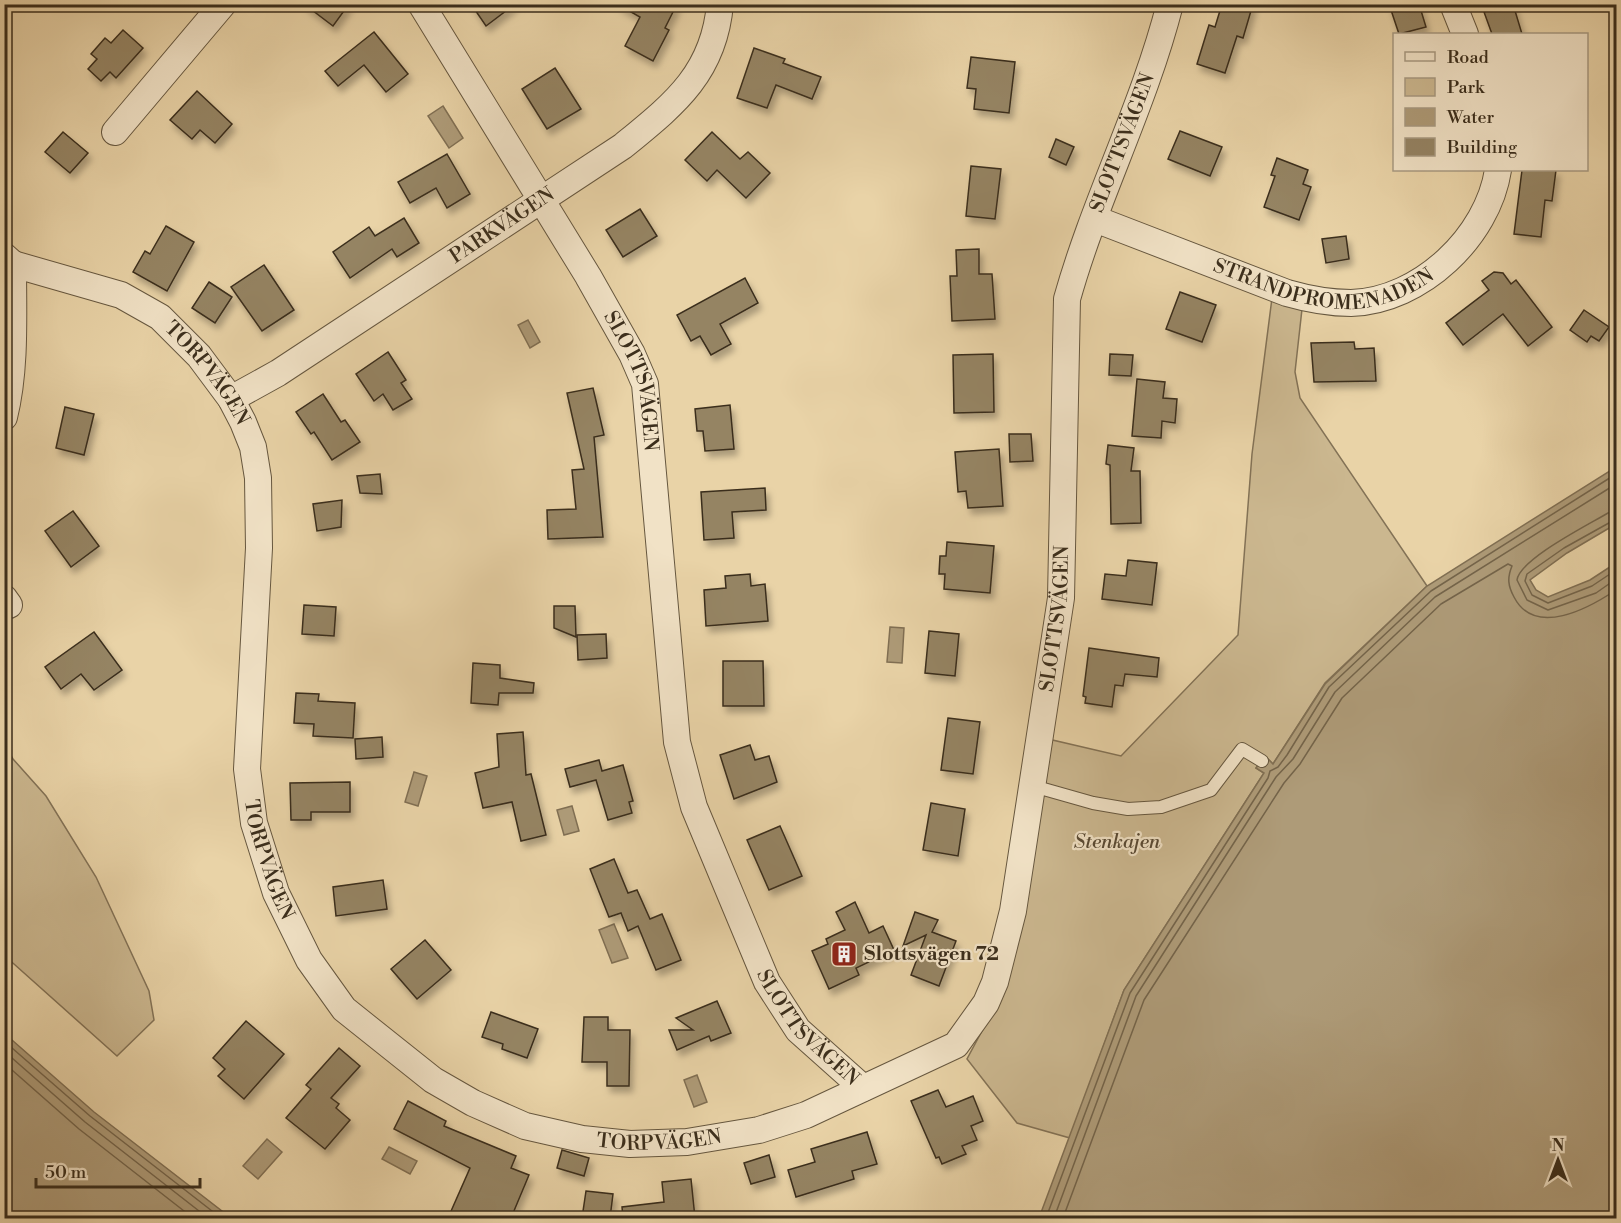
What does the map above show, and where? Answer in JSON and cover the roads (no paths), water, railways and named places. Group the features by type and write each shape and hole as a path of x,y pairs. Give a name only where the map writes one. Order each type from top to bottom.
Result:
{"street":[{"path":"115,132 223,4"},
{"name":"SLOTTSVÄGEN","path":"422,4 543,200 632,354 645,384 676,742 694,807 767,982 798,1030 863,1088 956,1045 986,1003 996,982 1013,911 1061,598 1067,299 1078,260 1152,64 1170,4"},
{"name":"PARKVÄGEN","path":"231,399 278,373 623,146 661,115 692,82 709,56 720,4"},
{"path":"1453,4 1465,33"},
{"name":"STRANDPROMENADEN","path":"1095,219 1287,293 1316,301 1351,303 1372,300 1421,279 1452,255 1475,230 1492,200 1498,171"},
{"path":"4,417 10,370 9,260"},
{"name":"TORPVÄGEN","path":"9,260 121,295 151,312 187,342 231,399 252,447 258,478 259,548 248,769 254,823 276,892 309,960 344,1009 433,1080 473,1103 525,1126 582,1140 630,1144 687,1142 750,1132 806,1115 863,1088"}],"lane":[{"path":"1033,786 1116,807 1161,807 1210,790 1242,748 1262,761"}],"water":[{"path":"443,106 463,138 449,148 428,116"},
{"path":"528,320 540,342 530,348 518,325"},
{"path":"1616,467 1616,524 1567,553 1530,580 1536,590 1548,597 1590,580 1616,563 1616,1218 1039,1218 1124,990 1264,773 1256,768 1265,756 1273,764 1325,684 1427,586"},
{"path":"890,627 904,628 902,663 887,662"},
{"path":"414,772 427,776 418,806 405,802"},
{"path":"572,806 579,831 564,835 557,810"},
{"path":"614,924 628,958 612,963 599,930"},
{"path":"4,1033 94,1112 231,1218 5,1218"},
{"path":"697,1075 707,1102 694,1107 684,1080"},
{"path":"267,1139 282,1152 258,1179 243,1166"},
{"path":"389,1147 417,1161 410,1174 382,1159"}],"place":[{"name":"Slottsvägen 72","path":"844,954"}],"park label":[{"name":"Stenkajen","path":"1117,842"}]}
